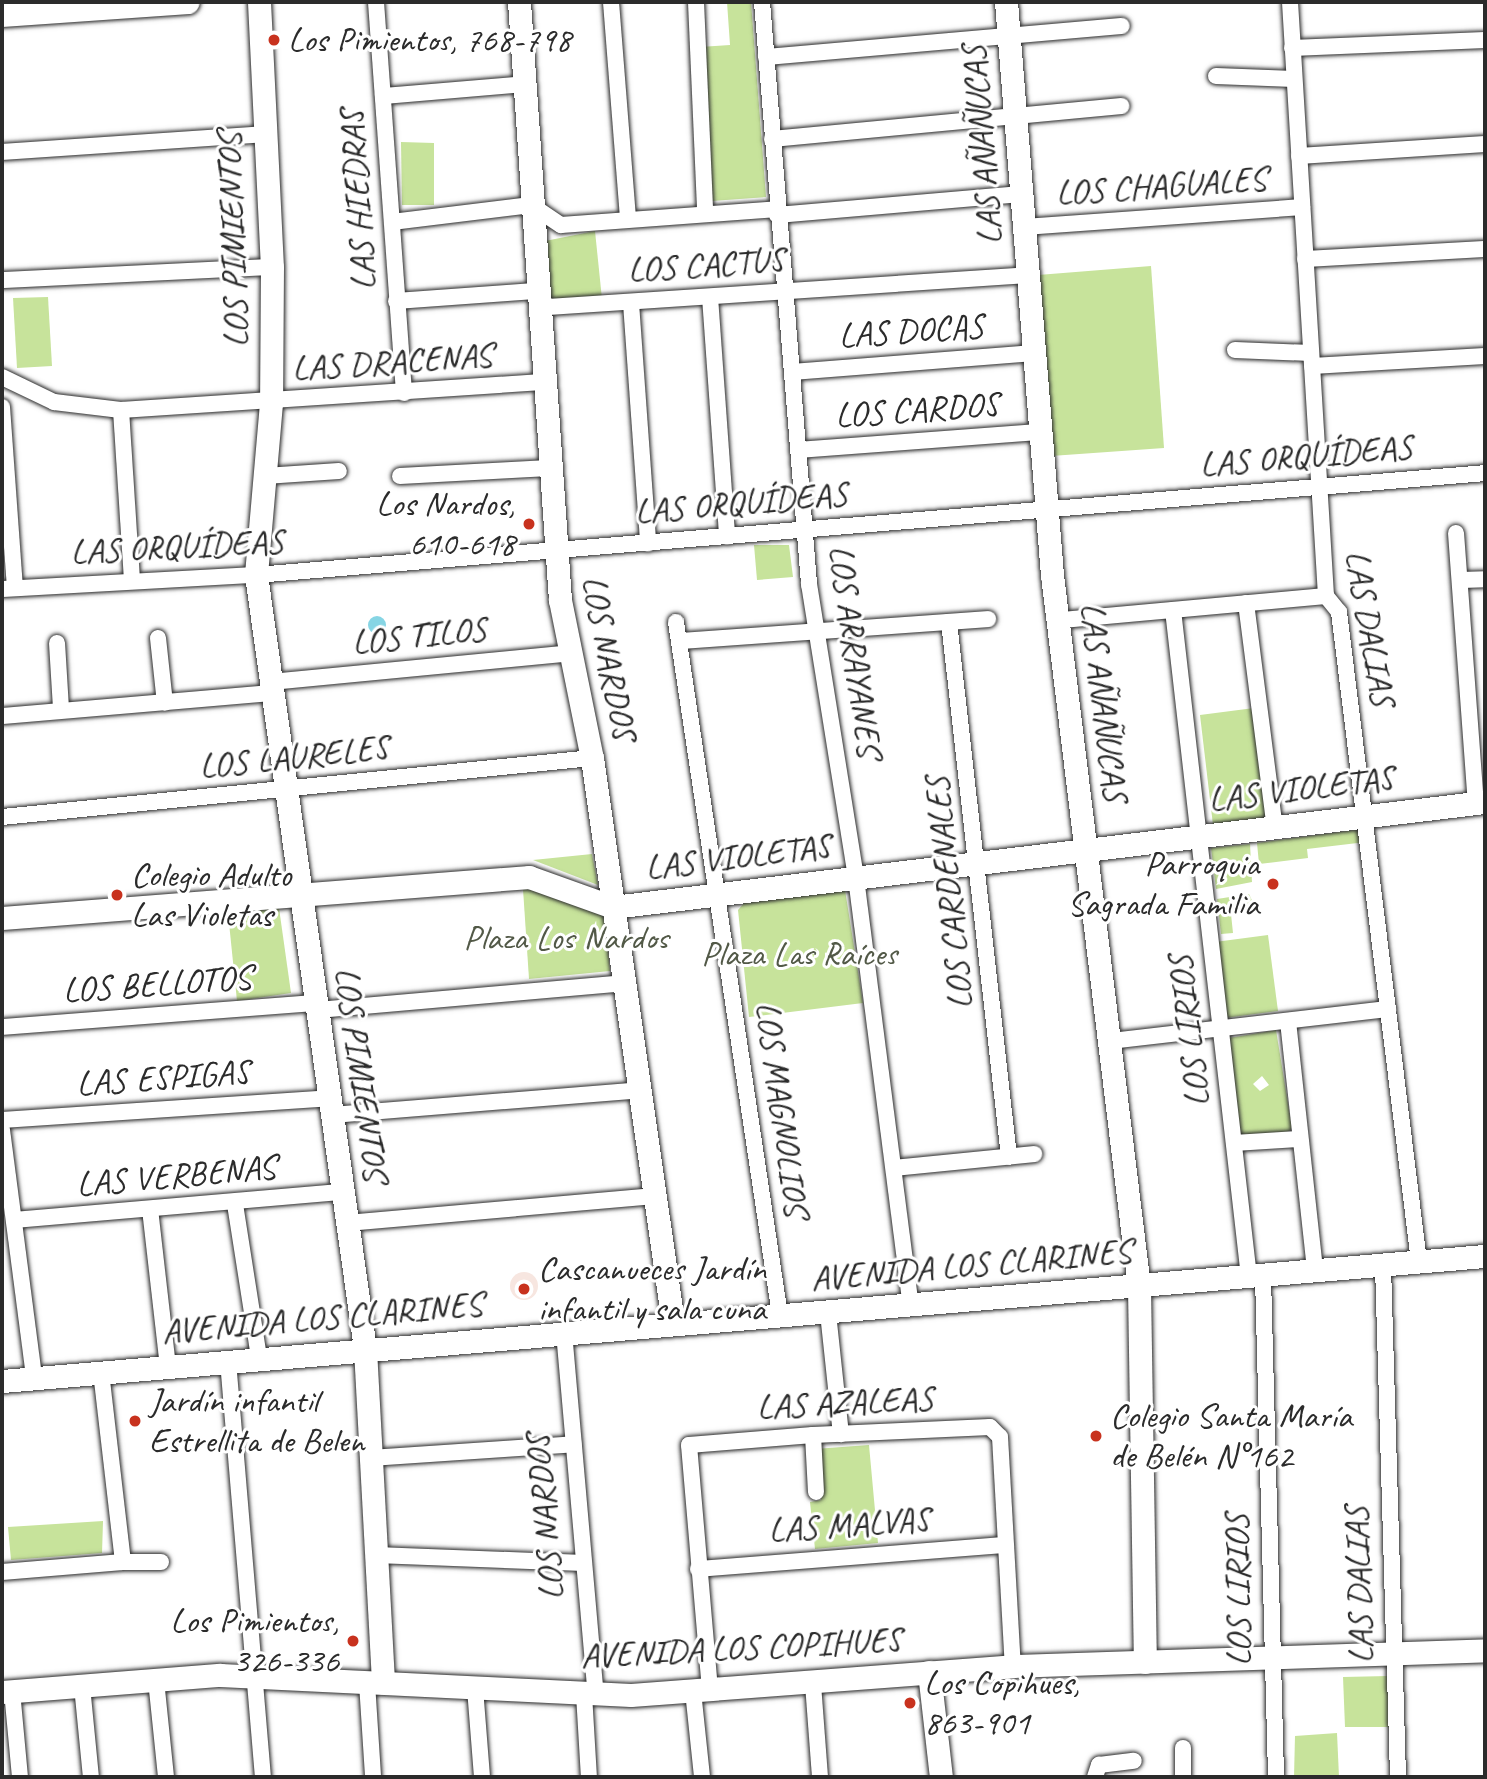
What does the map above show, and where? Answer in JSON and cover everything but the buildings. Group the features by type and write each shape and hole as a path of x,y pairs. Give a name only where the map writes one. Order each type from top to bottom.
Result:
{"main road":[{"path":"2,15 188,2"},
{"name":"LOS PIMIENTOS","path":"258,2 272,267 271,403 256,575 365,1349 376,1555 375,1683"},
{"name":"LOS NARDOS","path":"519,2 535,291 555,550 592,758 673,1322"},
{"name":"LAS AÑAÑUCAS","path":"1006,2 1046,509 1062,620 1139,1287 1146,1662"},
{"name":"LAS VIOLETAS","path":"2,918 301,899 529,877 613,907 1480,803"},
{"name":"AVENIDA LOS CLARINES","path":"2,1381 673,1322 911,1306 1485,1256"},
{"name":"AVENIDA LOS COPIHUES","path":"7,1691 251,1676 590,1694 813,1684 1013,1666 1485,1650"},
{"path":"929,1672 941,1777"}],"street":[{"name":"LAS HIEDRAS","path":"376,2 404,393"},
{"path":"611,2 628,217"},
{"path":"696,2 705,212"},
{"name":"LOS ARRAYANES","path":"762,2 777,212 818,631 856,878 911,1306"},
{"name":"LAS DALIAS","path":"1290,2 1326,596 1339,612 1368,817 1419,1262"},
{"path":"766,57 1122,26"},
{"path":"1292,48 1485,40"},
{"path":"1216,76 1294,79"},
{"path":"383,96 525,84"},
{"path":"772,139 1121,106"},
{"path":"2,152 265,134"},
{"path":"1299,156 1485,144"},
{"name":"LOS CHAGUALES","path":"530,205 561,225 628,217 705,212 777,212 1021,194"},
{"path":"391,222 530,205"},
{"name":"LOS CHAGUALES","path":"1024,227 1302,207"},
{"path":"1305,259 1485,249"},
{"path":"2,279 272,267"},
{"name":"LOS CACTUS","path":"535,291 548,307 1028,275"},
{"path":"397,300 535,291"},
{"path":"710,297 727,536"},
{"path":"631,303 648,543"},
{"path":"1236,350 1312,360 1485,356"},
{"name":"LAS DOCAS","path":"792,372 1034,353"},
{"name":"LAS DRACENAS","path":"2,377 54,402 121,410 271,403 542,382"},
{"path":"2,407 8,589"},
{"path":"121,410 132,581"},
{"name":"LOS CARDOS","path":"799,450 1040,432"},
{"path":"400,476 549,468"},
{"path":"265,476 340,471"},
{"name":"LAS ORQUÍDEAS","path":"8,589 256,575 1485,473"},
{"path":"1456,533 1480,803"},
{"path":"1461,580 1485,579"},
{"path":"1062,620 1326,596"},
{"path":"1246,603 1275,828"},
{"name":"LOS LIRIOS","path":"1173,610 1234,1143 1256,1277 1276,1777"},
{"path":"682,641 988,619"},
{"name":"LOS MAGNOLIOS","path":"676,621 682,641 780,1315"},
{"name":"LOS CARDENALES","path":"949,622 1009,1157"},
{"path":"158,638 164,703"},
{"path":"57,643 61,709"},
{"name":"LOS TILOS","path":"2,716 61,709 164,703 573,653"},
{"name":"LOS LAURELES","path":"2,817 286,792 592,758"},
{"name":"LOS BELLOTOS","path":"2,1027 317,1007 624,983"},
{"path":"1111,1041 1388,1009"},
{"path":"1288,1021 1298,1139 1315,1271"},
{"name":"LAS ESPIGAS","path":"2,1120 331,1107 640,1090"},
{"path":"2,1130 34,1378"},
{"path":"1234,1143 1298,1139"},
{"path":"894,1168 1034,1154"},
{"name":"LAS VERBENAS","path":"14,1220 236,1204 343,1192"},
{"path":"347,1223 655,1196"},
{"path":"236,1204 259,1358"},
{"path":"150,1209 169,1367"},
{"name":"LAS DALIAS","path":"1382,1265 1392,1654 1398,1777"},
{"path":"828,1312 841,1434"},
{"name":"LOS NARDOS","path":"564,1332 584,1563 590,1694 589,1777"},
{"path":"228,1361 251,1676 262,1777"},
{"path":"101,1373 123,1562"},
{"name":"LAS AZALEAS","path":"698,1569 689,1445 813,1435 990,1427 1000,1437 1005,1545"},
{"path":"813,1435 816,1492"},
{"path":"371,1458 574,1444"},
{"path":"1005,1545 1013,1666"},
{"name":"LAS MALVAS","path":"698,1569 1005,1545"},
{"path":"376,1555 584,1563"},
{"path":"2,1564 2,1572 123,1562 161,1562"},
{"path":"698,1569 702,1777"},
{"path":"156,1680 166,1777"},
{"name":"LOS PIMIENTOS","path":"373,1777 375,1683"},
{"path":"813,1684 820,1777"},
{"path":"82,1686 91,1777"},
{"path":"475,1688 482,1777"},
{"path":"7,1691 20,1777"},
{"path":"1183,1748 1183,1777"},
{"path":"1094,1777 1099,1765 1134,1761"}],"shaded area":[{"name":"Cascanueces Jardín infantil y sala cuna","path":"524,1272 534,1276 538,1286 534,1296 524,1300 514,1296 510,1286 514,1276"}],"green space":[{"path":"727,2 751,2 766,197 712,201 700,47 730,45"},
{"path":"401,142 434,143 434,205 402,205"},
{"path":"595,231 602,299 550,299 545,241"},
{"path":"1151,266 1164,448 1051,456 1038,275"},
{"path":"48,297 52,366 17,368 13,298"},
{"path":"754,545 789,545 793,577 757,580"},
{"path":"1254,708 1266,818 1213,825 1200,715"},
{"path":"1362,829 1366,842 1307,849 1308,858 1259,864 1257,843"},
{"path":"1250,844 1252,882 1216,889 1211,848"},
{"path":"592,854 598,885 533,860"},
{"name":"Plaza Los Nardos","path":"543,886 605,914 610,971 529,979 523,889"},
{"name":"Plaza Las Raíces","path":"845,890 863,1003 749,1017 738,910 745,902"},
{"path":"1249,894 1257,911 1231,914 1233,933 1221,934 1217,899"},
{"path":"279,908 291,993 237,1001 228,913"},
{"path":"1268,935 1278,1011 1225,1018 1215,942"},
{"path":"1276,1030 1292,1128 1286,1134 1240,1135 1229,1038","holes":["1262,1076 1269,1085 1260,1091 1253,1084"]},
{"path":"869,1445 878,1543 815,1549 810,1502 821,1500 815,1449"},
{"path":"103,1521 102,1553 11,1560 8,1527"},
{"path":"1388,1676 1389,1727 1345,1727 1343,1677"},
{"path":"1337,1733 1339,1777 1294,1777 1295,1736"}],"water":[{"path":"377,616 383,619 386,625 383,631 377,634 371,631 368,625 371,619"}],"place":[{"name":"Los Pimientos, 768-798","path":"274,40"},
{"name":"Los Nardos, 610-618","path":"529,524"},
{"name":"Parroquia Sagrada Familia","path":"1273,884"},
{"name":"Colegio Adulto Las Violetas","path":"117,895"},
{"name":"Cascanueces Jardín infantil y sala cuna","path":"524,1289"},
{"name":"Jardín infantil Estrellita de Belen","path":"135,1421"},
{"name":"Colegio Santa María de Belén N°162","path":"1096,1436"},
{"name":"Los Pimientos, 326-336","path":"353,1641"},
{"name":"Los Copihues, 863-901","path":"910,1703"}]}
